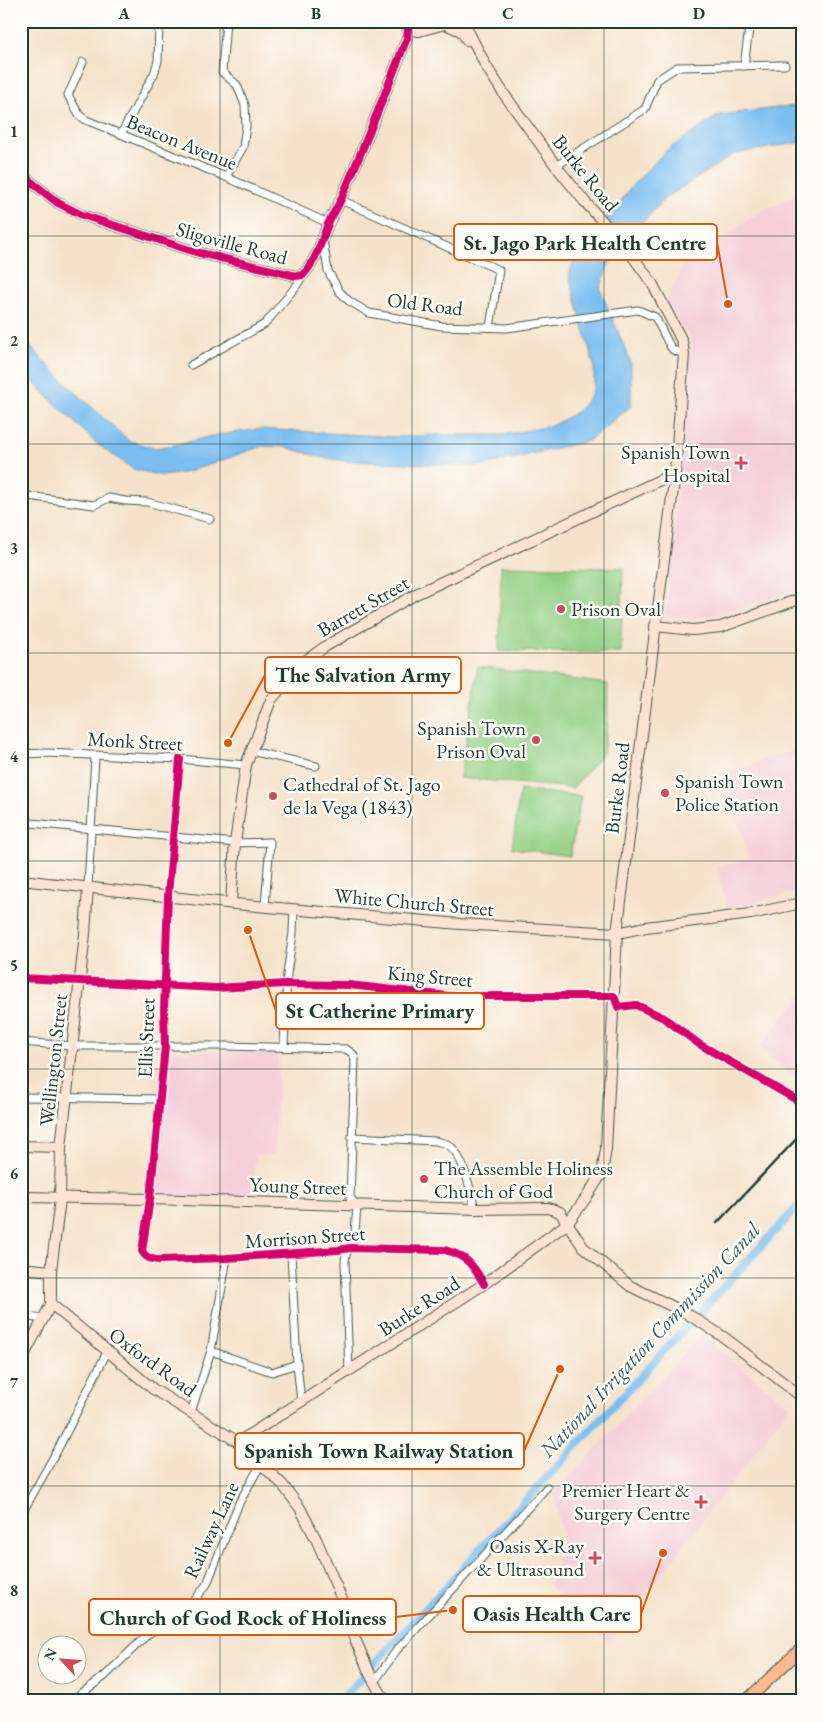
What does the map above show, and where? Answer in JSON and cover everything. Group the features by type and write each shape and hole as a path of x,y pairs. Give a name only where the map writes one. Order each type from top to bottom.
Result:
{"main road":[{"name":"Burke Road","path":"238,1442 484,1284 568,1223 602,1173 606,1149 617,933 675,473 684,354 682,341 662,299 652,283 626,247 585,202 556,166 504,94 486,66 464,21"},
{"path":"408,29 423,22"},
{"path":"408,29 419,31 446,24 456,28 461,31 486,66"},
{"name":"Sligoville Road","path":"21,174 58,204 82,215 196,252 296,276 303,275 308,270 323,239 328,223 342,200 407,38 408,29"},
{"name":"Barrett Street","path":"231,903 235,843 246,765 271,700 279,688 301,664 326,646 416,594 675,473"},
{"path":"655,626 693,630 721,627 802,598"},
{"name":"White Church Street","path":"21,880 231,903 460,924 617,933 646,927 751,914 802,903"},
{"name":"Wellington Street","path":"21,1361 51,1304 51,1271 60,1199 61,1147 80,981 88,887"},
{"path":"21,1146 61,1147"},
{"name":"Young Street","path":"21,1197 475,1208 548,1208 560,1212 568,1223"},
{"path":"568,1223 583,1247 630,1286 684,1312 702,1323 802,1397"},
{"path":"21,1268 51,1271"},
{"name":"Oxford Road","path":"51,1304 153,1389 238,1442 282,1484 300,1508 318,1542 349,1616 348,1623 385,1701"},
{"path":"746,1701 802,1648"}],"street":[{"path":"226,21 222,72 237,85 245,105 246,126 243,147 226,177"},
{"path":"400,21 408,29"},
{"path":"744,66 750,21"},
{"path":"121,134 154,74 158,61 159,24"},
{"name":"Beacon Avenue","path":"83,62 68,95 80,116 86,120 226,177 328,223"},
{"path":"556,166 645,109 657,80 677,67 784,65"},
{"path":"342,200 499,270 490,327"},
{"name":"Old Road","path":"323,239 328,271 339,291 369,314 442,326 507,328 638,310 655,317 670,346 684,354"},
{"path":"191,365 265,324 303,275"},
{"path":"21,495 94,505 109,498 147,502 210,519"},
{"path":"251,751 316,766"},
{"name":"Monk Street","path":"21,754 46,753 180,759 246,765"},
{"name":"Wellington Street","path":"88,887 96,756"},
{"name":"Ellis Street","path":"145,1256 142,1251 150,1199 165,1046 168,896 180,759"},
{"path":"21,822 235,843 270,842 265,906"},
{"path":"284,1047 286,984 294,908"},
{"name":"King Street","path":"21,978 216,988 286,984 349,985 448,996 614,996 618,1007 636,1005 664,1018 699,1044 802,1103"},
{"path":"21,1042 72,1046 346,1049 353,1054 355,1059 350,1198 357,1205"},
{"path":"21,1096 159,1099"},
{"path":"352,1137 436,1142 449,1145 456,1152 462,1165 475,1208"},
{"name":"Morrison Street","path":"350,1248 355,1233 357,1205"},
{"path":"349,1371 344,1262 350,1248"},
{"name":"Morrison Street","path":"145,1256 151,1260 158,1260 228,1258 350,1248 444,1250 457,1254 472,1264 484,1284"},
{"path":"291,1254 301,1401"},
{"path":"191,1412 212,1351 228,1258"},
{"path":"21,1316 44,1319"},
{"path":"212,1351 272,1372 297,1364"},
{"path":"21,1515 58,1449 107,1352"},
{"name":"Railway Lane","path":"71,1701 105,1676 148,1634 162,1626 194,1601 207,1584 239,1503 261,1464"},
{"path":"373,1678 547,1487"},
{"path":"21,1696 30,1701"}],"shaded area":[{"name":"Spanish Town Hospital","path":"802,193 802,588 721,614 700,617 665,615 691,338 665,304 684,264 758,213"},
{"path":"802,747 802,891 727,909 718,867 749,859 726,774"},
{"path":"802,995 802,1082 759,1047"},
{"path":"169,1051 279,1052 274,1155 256,1155 250,1201 153,1197"},
{"path":"701,1336 790,1406 609,1643 550,1586 557,1557 563,1543 554,1493"}],"green space":[{"name":"Prison Oval","path":"501,566 623,568 621,653 499,651"},
{"name":"Spanish Town Prison Oval","path":"478,667 608,684 607,727 603,753 573,788 460,778"},
{"path":"520,790 581,796 570,856 512,848"}],"water":[{"path":"802,105 802,142 734,154 664,199 617,250 607,268 600,289 631,363 631,406 588,441 480,466 346,461 320,457 286,447 262,446 188,472 163,476 133,469 97,444 21,370 21,337 61,379 129,441 154,448 182,444 211,436 260,429 396,437 501,435 551,426 577,412 589,398 594,386 594,365 569,275 577,252 605,219 613,213 630,188 666,151 719,115"}],"waterway":[{"name":"National Irrigation Commission Canal","path":"340,1701 802,1202"}],"railway":[{"path":"717,1223 802,1133"}],"cycle path":[{"path":"21,174 58,203 82,215 196,252 296,276 303,275 315,257 328,224 351,177 407,38 408,29"},
{"path":"180,759 168,895 164,1010 165,1046 150,1199 142,1251 148,1258 158,1260 227,1258 350,1248 445,1250 453,1252 469,1262 484,1284"},
{"path":"21,978 216,988 286,984 349,985 448,996 614,996 618,1007 636,1005 664,1018 699,1044 802,1103"}],"place":[{"name":"St. Jago Park Health Centre","path":"728,304"},
{"name":"Spanish Town Hospital","path":"741,463"},
{"name":"Prison Oval","path":"561,609"},
{"name":"Spanish Town Prison Oval","path":"536,740"},
{"name":"The Salvation Army","path":"228,743"},
{"name":"Spanish Town Police Station","path":"665,793"},
{"name":"Cathedral of St. Jago de la Vega (1843)","path":"273,796"},
{"name":"St Catherine Primary","path":"248,930"},
{"name":"The Assemble Holiness Church of God","path":"424,1179"},
{"name":"Spanish Town Railway Station","path":"560,1369"},
{"name":"Premier Heart & Surgery Centre","path":"701,1502"},
{"name":"Oasis Health Care","path":"663,1553"},
{"name":"Oasis X-Ray & Ultrasound","path":"595,1558"},
{"name":"Church of God Rock of Holiness","path":"453,1610"}]}
